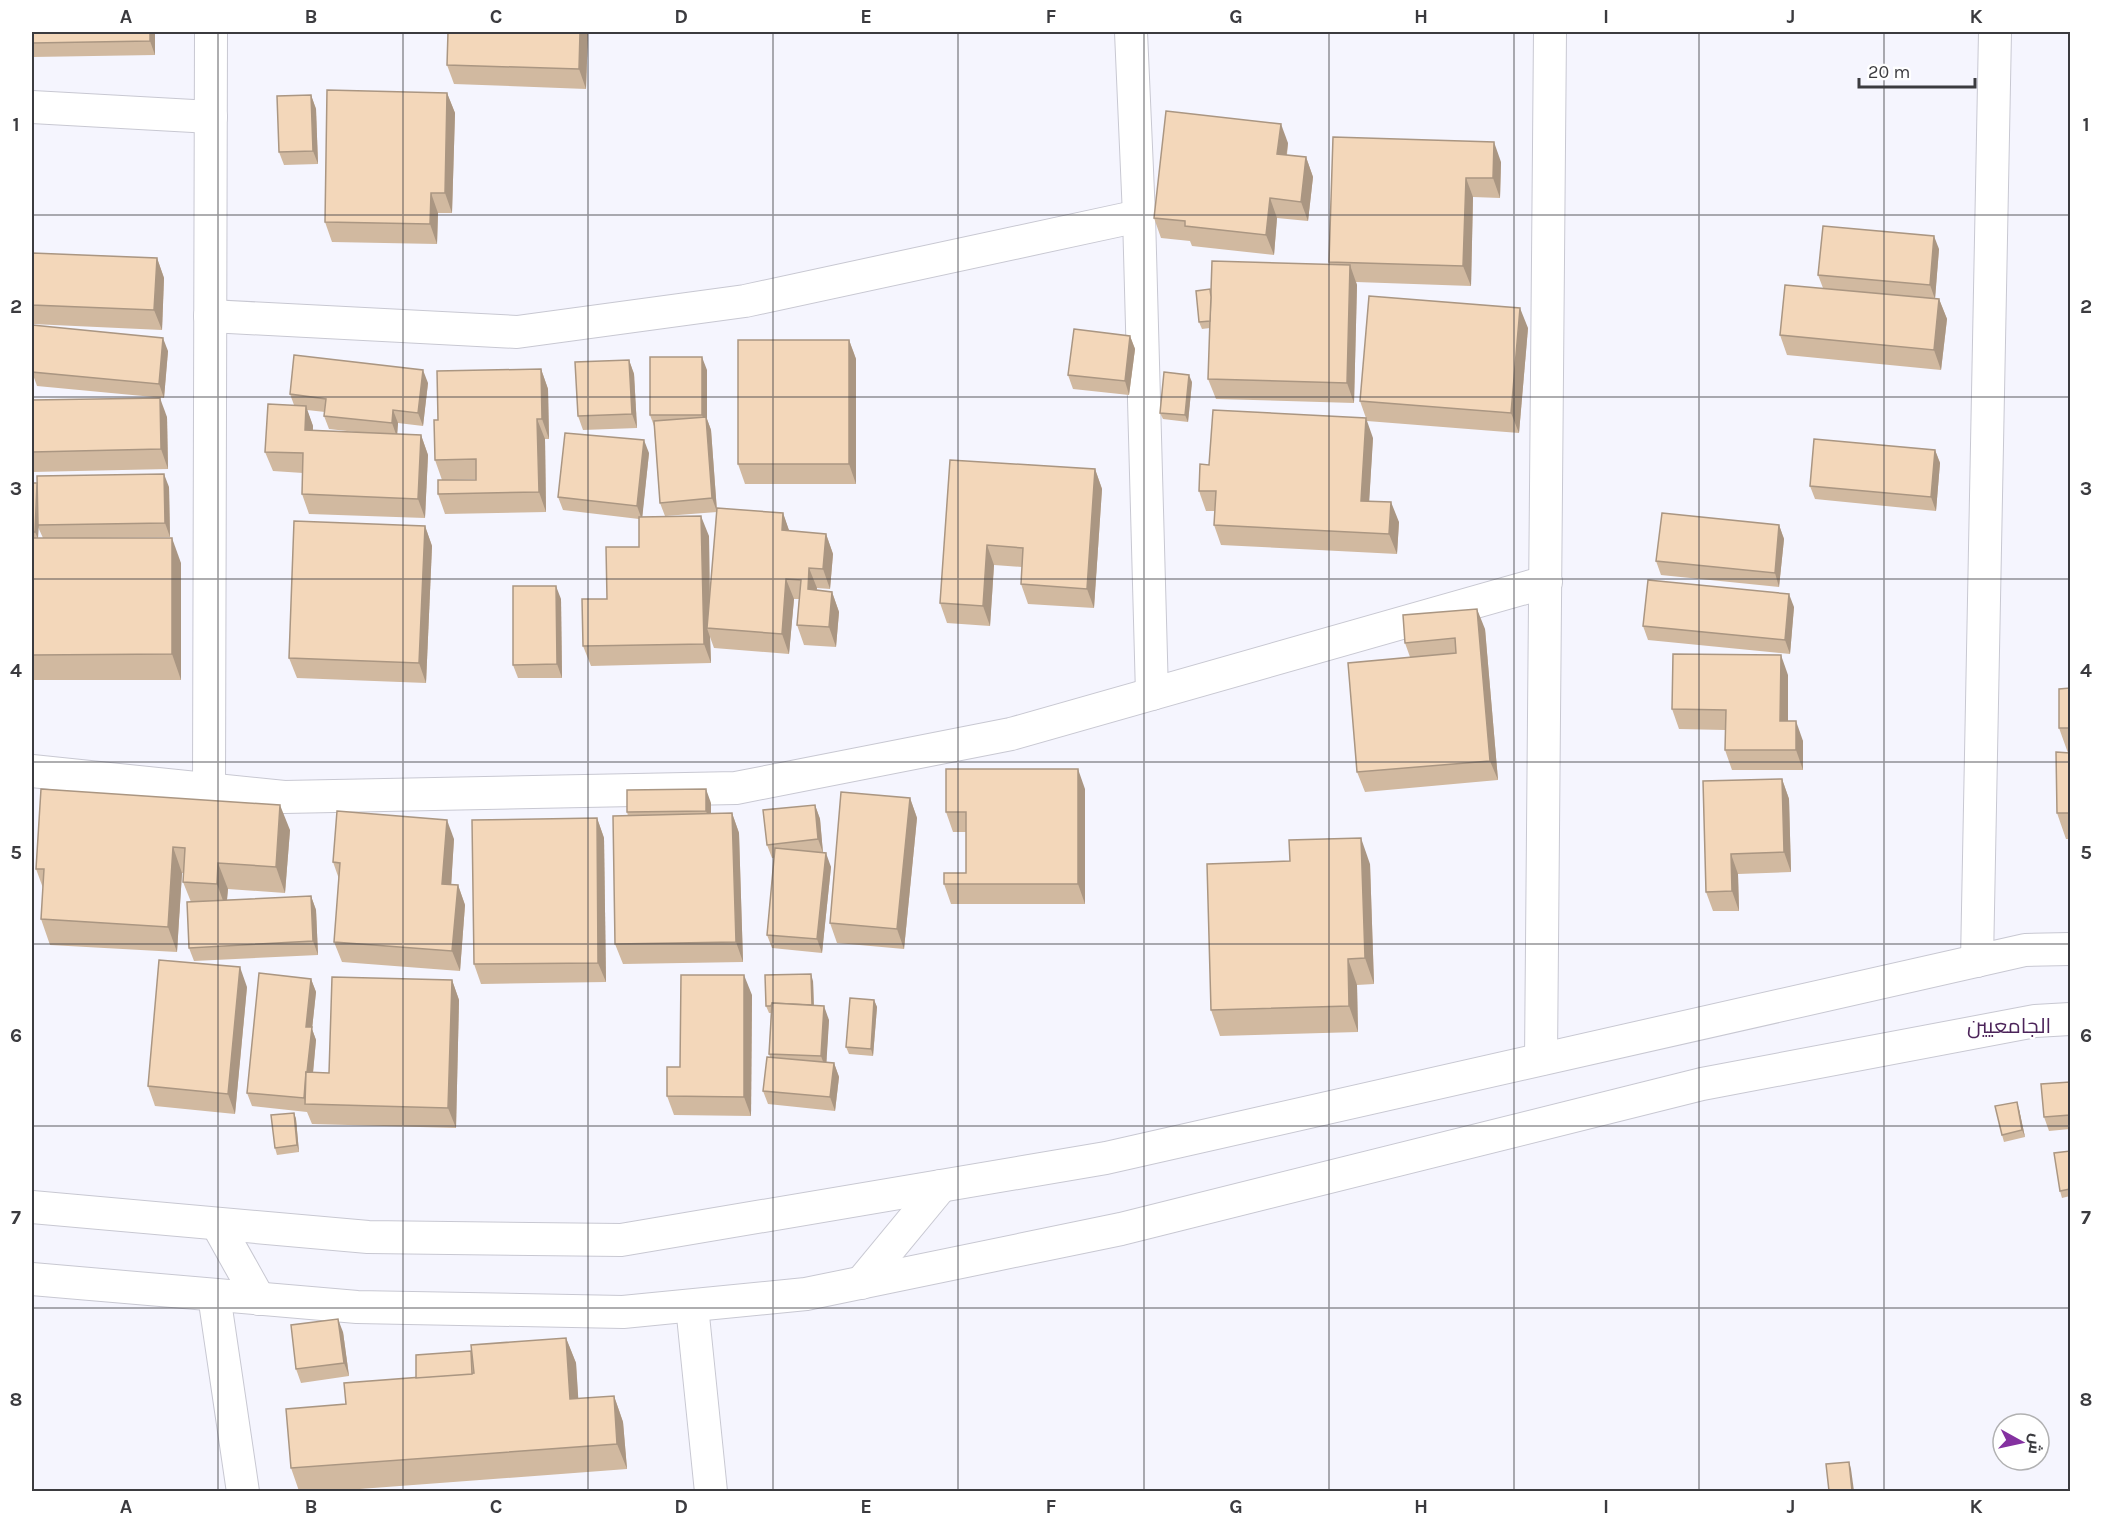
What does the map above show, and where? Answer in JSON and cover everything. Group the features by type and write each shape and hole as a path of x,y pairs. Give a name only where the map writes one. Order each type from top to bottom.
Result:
{"street":[{"path":"209,790 211,32"},
{"path":"1131,32 1139,216 1152,694"},
{"path":"1541,1059 1550,32"},
{"path":"1977,961 1995,32"},
{"path":"32,107 211,117"},
{"path":"210,316 517,332 745,301 1139,216"},
{"path":"32,771 284,797 736,788 1011,734 1546,582"},
{"path":"32,1207 368,1237 621,1240 1106,1158 2025,950 2070,949"},
{"path":"32,1279 357,1307 600,1312 624,1312 806,1294 1121,1229 1702,1084 2035,1021 2070,1019"},
{"path":"861,1283 941,1186"},
{"path":"217,1224 259,1299"},
{"path":"214,1295 243,1491"},
{"path":"692,1306 711,1491"}],"building":[{"path":"32,32 150,32 150,41 32,43"},
{"path":"448,32 580,32 579,69 447,65"},
{"path":"327,90 447,93 445,193 431,193 430,224 325,222"},
{"path":"311,95 313,151 279,152 277,96"},
{"path":"1166,111 1281,124 1277,154 1306,157 1301,202 1270,198 1266,235 1185,226 1185,221 1154,218"},
{"path":"1333,137 1494,142 1493,178 1466,178 1463,266 1329,262"},
{"path":"1823,226 1934,236 1930,285 1818,275"},
{"path":"32,253 157,258 154,310 32,305"},
{"path":"1212,261 1350,265 1347,383 1208,379"},
{"path":"1785,285 1939,299 1934,350 1780,335"},
{"path":"1210,289 1210,321 1199,322 1196,291"},
{"path":"1369,296 1520,308 1511,413 1360,401"},
{"path":"32,325 163,338 159,384 32,372"},
{"path":"1074,329 1130,336 1125,381 1068,375"},
{"path":"738,340 849,340 849,464 738,464"},
{"path":"294,355 423,370 418,413 393,410 392,423 324,416 326,399 290,394"},
{"path":"650,357 702,357 702,415 650,415"},
{"path":"629,360 632,414 578,416 575,362"},
{"path":"541,369 542,419 537,419 539,492 438,494 438,480 476,480 476,459 435,460 434,420 438,420 437,371"},
{"path":"1164,372 1189,375 1185,415 1160,413"},
{"path":"160,398 161,449 32,452 32,400"},
{"path":"268,404 306,406 305,430 421,435 418,499 302,494 303,453 265,452"},
{"path":"1213,410 1366,418 1361,501 1391,502 1389,534 1214,525 1216,491 1199,491 1200,464 1209,465"},
{"path":"706,417 712,498 660,503 654,421"},
{"path":"565,433 644,440 637,506 558,497"},
{"path":"1814,439 1935,450 1931,497 1810,486"},
{"path":"950,460 1095,469 1087,589 1021,584 1023,548 987,545 983,606 940,603"},
{"path":"164,474 165,523 38,525 37,476"},
{"path":"32,483 37,483 35,532 32,532"},
{"path":"717,508 783,513 782,530 826,534 823,569 809,568 808,589 832,592 829,627 797,625 801,580 786,579 782,634 707,628"},
{"path":"1662,513 1779,525 1775,573 1656,561"},
{"path":"701,516 704,644 583,646 582,599 607,599 606,547 639,547 639,517"},
{"path":"294,521 425,526 419,663 289,658"},
{"path":"32,538 172,538 172,654 32,655"},
{"path":"1648,580 1789,594 1785,640 1643,626"},
{"path":"513,586 556,586 557,664 513,665"},
{"path":"1477,609 1490,761 1357,772 1348,663 1456,653 1455,638 1405,643 1403,615"},
{"path":"1673,654 1781,655 1780,721 1796,721 1796,750 1725,750 1726,710 1672,709"},
{"path":"2070,688 2070,728 2059,728 2059,689"},
{"path":"2056,752 2070,753 2070,813 2057,813"},
{"path":"946,769 1078,769 1078,884 944,884 944,873 966,873 966,812 946,812"},
{"path":"1782,779 1784,852 1731,854 1732,891 1706,892 1703,781"},
{"path":"41,789 280,805 276,867 218,863 217,884 183,882 185,848 173,847 168,927 41,919 44,869 36,869"},
{"path":"706,789 706,811 627,812 627,790"},
{"path":"841,792 910,798 897,929 830,923"},
{"path":"815,805 818,839 767,845 763,810"},
{"path":"337,811 447,820 442,884 458,885 452,951 334,942 340,863 333,862"},
{"path":"732,813 736,942 615,944 613,816"},
{"path":"597,818 598,963 474,964 472,820"},
{"path":"1361,838 1365,958 1348,959 1349,1006 1211,1010 1207,864 1290,861 1289,840"},
{"path":"775,848 826,853 817,939 767,935"},
{"path":"311,896 313,941 189,948 187,902"},
{"path":"159,960 240,967 228,1094 148,1086"},
{"path":"259,973 311,979 306,1027 312,1027 304,1098 247,1093"},
{"path":"811,974 812,1005 772,1003 771,1006 766,1006 765,975"},
{"path":"681,975 744,975 744,1097 667,1096 667,1067 680,1067"},
{"path":"332,977 452,980 448,1108 305,1104 306,1072 329,1073"},
{"path":"850,998 874,1000 871,1049 846,1047"},
{"path":"772,1003 824,1006 821,1056 769,1054"},
{"path":"767,1057 834,1063 830,1097 763,1091"},
{"path":"2070,1082 2070,1115 2044,1117 2041,1084"},
{"path":"2017,1102 2022,1130 2002,1135 1995,1106"},
{"path":"294,1113 297,1145 275,1148 271,1115"},
{"path":"2070,1151 2070,1189 2060,1191 2054,1153"},
{"path":"338,1319 344,1363 296,1369 291,1325"},
{"path":"566,1338 570,1399 614,1396 617,1444 291,1468 286,1409 346,1404 344,1383 474,1373 471,1345"},
{"path":"471,1351 472,1374 416,1378 416,1355"},
{"path":"1849,1462 1852,1491 1829,1491 1826,1464"}],"district":[{"name":"الجامعيين","path":"2009,1026"}]}
